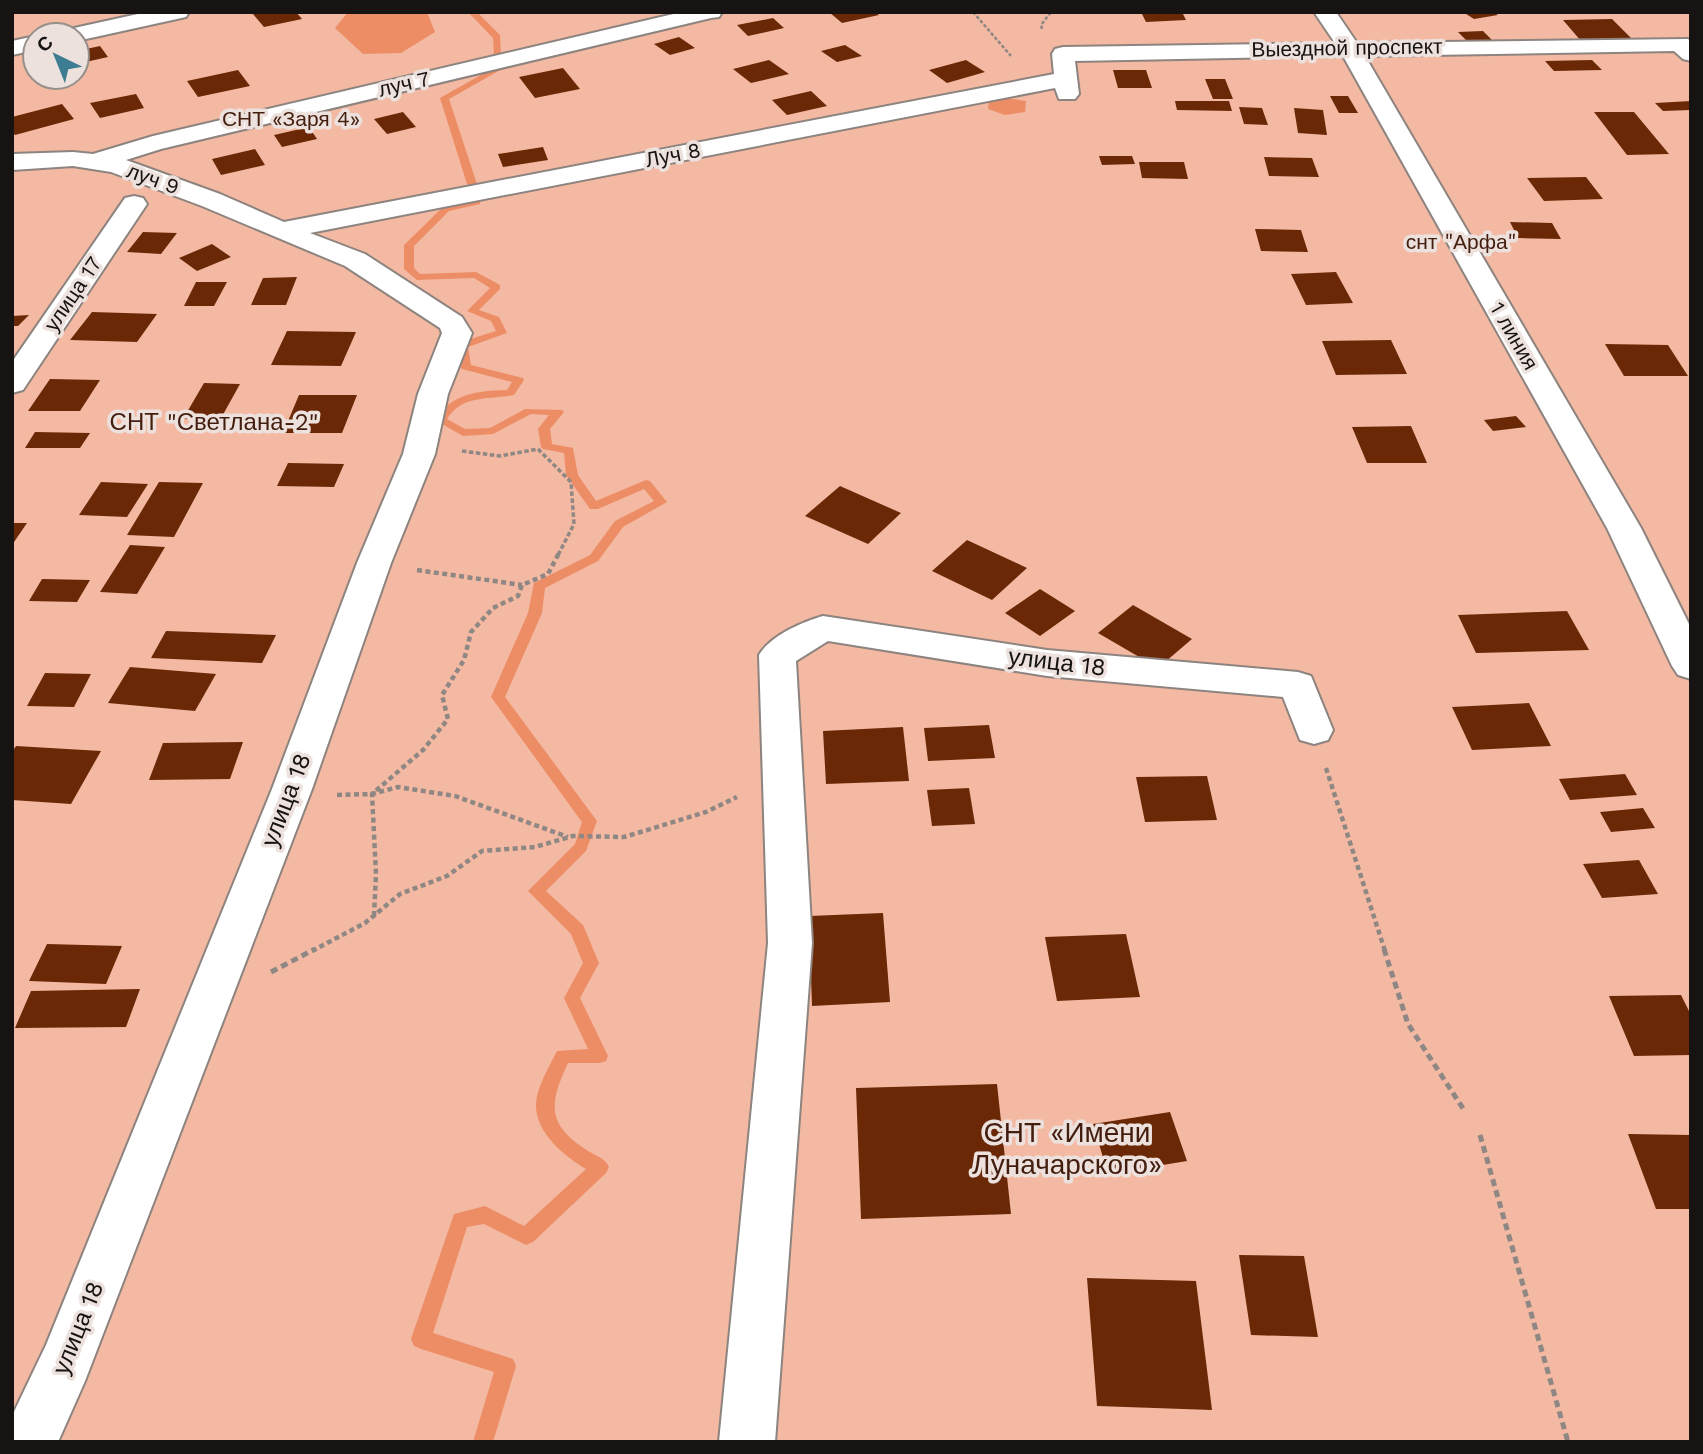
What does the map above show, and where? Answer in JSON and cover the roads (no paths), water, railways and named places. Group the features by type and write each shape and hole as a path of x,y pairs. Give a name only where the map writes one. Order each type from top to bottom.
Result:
{"street":[{"path":"91,31 178,12"},
{"name":"луч 7","path":"98,161 152,143 711,12"},
{"name":"1 линия","path":"1325,12 1349,47 1624,528 1691,666"},
{"name":"Выездной проспект","path":"1067,91 1063,54 1349,47 1685,49"},
{"name":"Луч 8","path":"286,234 1030,87 1067,91"},
{"name":"луч 9","path":"12,162 72,159 98,161 211,200 286,234"},
{"name":"улица 17","path":"12,384 134,204"},
{"name":"улица 18","path":"29,1442 66,1362 289,794 374,563 422,446 433,394 457,332 452,323 355,260 286,234"},
{"name":"улица 18","path":"747,1442 790,943 777,655 823,628 1047,663 1298,685 1314,730"}],"waterway":[{"path":"472,12 497,37 498,56"},
{"path":"472,184 444,98 498,69"},
{"path":"477,202 446,209 409,245 409,269 417,277 476,275 496,287 472,311 495,319 502,333 462,345 466,367 519,380 510,393 480,395 461,400 446,411 441,420 463,433 493,431 529,411 558,412 544,429 547,447 569,450 572,475 594,506 646,484 661,502 619,524 594,558 539,586 535,613 498,697 590,821 581,847 536,891 577,930 591,963 572,998 600,1056 563,1056 547,1092 546,1114 563,1142 600,1167 526,1236 485,1215 460,1220 421,1339 506,1366 483,1442"}],"park label":[{"name":"СНТ «Заря 4»","path":"291,119"},
{"name":"снт \"Арфа\"","path":"1461,242"},
{"name":"СНТ \"Светлана-2\"","path":"214,422"},
{"name":"СНТ «Имени Луначарского»","path":"1067,1148"}]}
